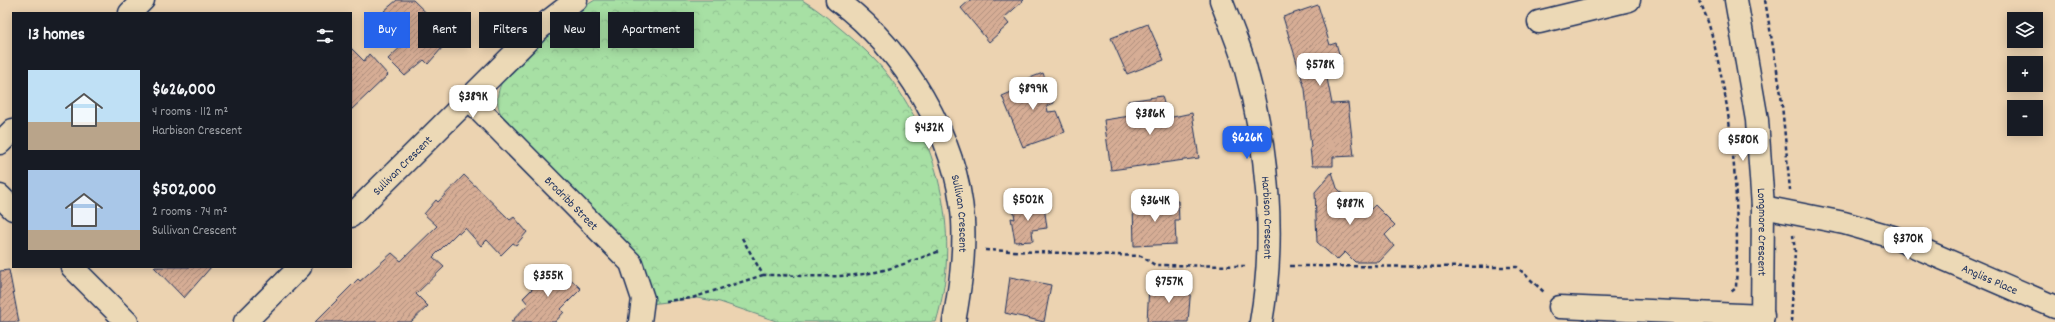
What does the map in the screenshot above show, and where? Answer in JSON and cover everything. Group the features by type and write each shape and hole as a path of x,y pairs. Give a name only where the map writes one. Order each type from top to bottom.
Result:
{"street":[{"path":"131,12 143,0"},
{"name":"Sullivan Crescent","path":"352,215 541,27 576,0"},
{"name":"Sullivan Crescent","path":"837,0 852,11 893,55 910,76 936,120 954,169 963,220 963,272 954,322"},
{"name":"Harbison Crescent","path":"1221,0 1245,65 1262,143 1269,222 1268,266 1261,322"},
{"path":"1539,22 1630,0"},
{"name":"Longmore Crescent","path":"1736,0 1757,120 1763,207 1763,319"},
{"name":"Brodribb Street","path":"469,99 631,263 643,298 640,322"},
{"path":"0,143 12,131"},
{"path":"0,196 12,208"},
{"name":"Angliss Place","path":"1763,207 1844,223 1893,236 2055,307"},
{"path":"73,268 127,322"},
{"path":"245,322 299,268"},
{"path":"1560,307 1763,319"}],"path":[{"path":"1699,0 1708,18 1726,93 1735,177 1736,288 1727,295"},
{"path":"1765,0 1782,94 1792,213 1795,251 1791,322"},
{"path":"742,238 763,275"},
{"path":"657,302 692,298 728,285 763,275 823,276 871,273 889,269 947,248 1141,256 1155,265 1517,267 1560,307"}],"green space":[{"path":"595,0 802,0 812,6 854,40 879,64 908,105 922,133 934,163 942,195 946,227 947,259 943,291 936,322 779,322 720,302 697,298 650,304 503,119 500,113 498,92 505,76 535,48 542,48 542,41 550,34 550,48 600,48 600,12 576,12"}],"building":[{"path":"397,0 413,0 425,12 418,12 418,48 442,48 428,64 424,60 405,76 388,59 400,48 410,48 410,12 384,11"},
{"path":"970,0 1024,0 1004,18 1009,24 989,42 961,8"},
{"path":"1318,5 1330,45 1336,43 1342,64 1327,68 1328,73 1326,73 1332,104 1348,103 1354,156 1333,157 1333,166 1312,166 1305,89 1283,17"},
{"path":"1148,24 1164,60 1127,74 1111,38"},
{"path":"352,49 364,61 369,54 388,75 352,109"},
{"path":"1043,73 1054,103 1047,106 1048,112 1057,111 1065,132 1023,147 1002,96 1021,88 1019,82"},
{"path":"1162,96 1168,118 1192,113 1199,158 1111,170 1104,120 1130,116 1128,101"},
{"path":"1332,172 1337,188 1365,215 1375,205 1395,225 1385,235 1394,246 1379,262 1355,262 1345,252 1337,260 1317,242 1315,192"},
{"path":"464,175 510,220 514,217 527,232 516,245 513,243 501,255 487,240 481,246 465,228 460,233 458,232 433,257 444,267 416,294 428,306 411,322 315,322 358,279 360,281 392,253 401,261 437,226 424,214 436,200 438,202"},
{"path":"1178,201 1179,220 1175,220 1176,244 1134,246 1133,203"},
{"path":"1044,206 1047,228 1032,230 1033,241 1015,242 1011,218 1015,219 1013,207"},
{"path":"556,265 581,289 561,309 564,312 555,322 511,322 528,304 523,298"},
{"path":"155,268 210,268 184,298"},
{"path":"9,270 19,322 0,322 0,271"},
{"path":"1010,277 1051,285 1044,322 1005,313"},
{"path":"1149,285 1191,287 1188,322 1147,322"}]}
